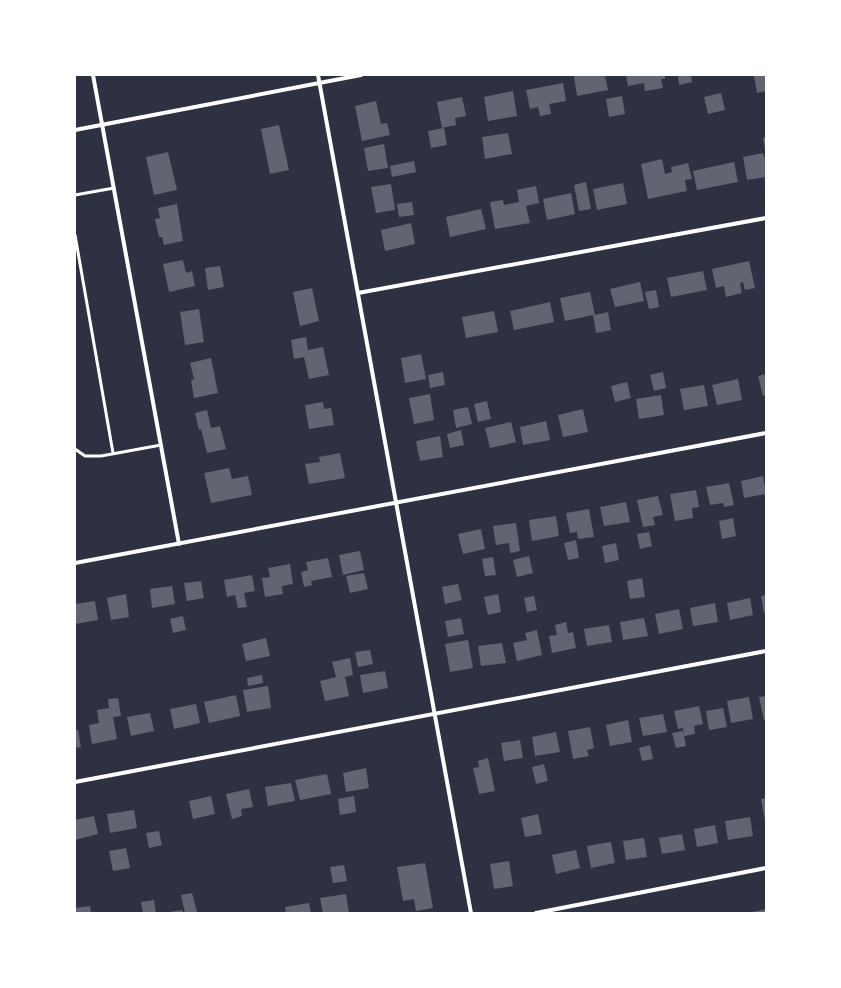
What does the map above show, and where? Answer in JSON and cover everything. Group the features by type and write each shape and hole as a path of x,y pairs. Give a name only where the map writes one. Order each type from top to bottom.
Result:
{"street":[{"path":"94,75 179,544"},
{"path":"318,75 471,913"},
{"path":"75,130 361,75"},
{"path":"358,293 766,218"},
{"path":"75,563 766,434"},
{"path":"75,782 435,715 766,651"},
{"path":"536,913 766,868"}],"lane":[{"path":"75,195 114,188"},
{"path":"75,235 113,453"},
{"path":"75,449 85,456 161,445"}],"building":[{"path":"605,75 608,90 577,96 574,76"},
{"path":"626,75 665,75 665,79 661,79 663,88 645,91 644,83 628,86"},
{"path":"678,75 691,75 692,82 679,85"},
{"path":"766,75 766,91 757,93 754,76"},
{"path":"563,83 566,101 549,104 551,114 540,116 538,107 530,109 526,90"},
{"path":"513,91 517,116 488,121 484,97"},
{"path":"721,93 725,110 708,114 704,97"},
{"path":"622,96 625,114 609,117 606,99"},
{"path":"462,97 466,116 455,118 456,125 442,128 437,102"},
{"path":"376,101 381,124 387,123 390,135 362,141 355,106"},
{"path":"279,125 289,170 270,174 261,129"},
{"path":"444,128 447,145 431,148 428,131"},
{"path":"508,133 512,154 485,159 482,137"},
{"path":"763,138 766,138 766,150 765,150"},
{"path":"384,144 388,168 368,171 364,148"},
{"path":"168,152 177,190 154,195 146,157"},
{"path":"763,153 764,157 766,157 766,177 747,180 743,157"},
{"path":"662,159 665,174 672,172 671,167 688,163 692,179 685,180 687,191 648,199 641,164"},
{"path":"414,161 416,172 392,177 390,166"},
{"path":"734,162 738,182 697,190 693,171"},
{"path":"586,182 591,209 579,211 574,185"},
{"path":"623,183 627,204 597,210 593,189"},
{"path":"391,184 395,210 376,213 371,187"},
{"path":"536,186 539,203 526,206 530,223 495,229 490,202 503,200 504,205 519,202 517,190"},
{"path":"571,193 575,214 547,220 543,199"},
{"path":"412,202 414,215 399,217 397,204"},
{"path":"177,204 183,241 164,245 162,237 159,237 155,219 160,218 158,208"},
{"path":"481,209 486,229 450,237 446,217"},
{"path":"411,223 415,244 385,251 381,230"},
{"path":"183,260 186,273 192,271 195,286 169,292 163,264"},
{"path":"749,261 755,288 745,290 743,282 740,283 742,293 726,297 724,286 716,288 712,269"},
{"path":"220,266 224,287 208,290 205,268"},
{"path":"703,271 707,290 671,297 667,278"},
{"path":"640,282 644,301 615,307 610,289"},
{"path":"312,288 319,321 300,326 293,292"},
{"path":"656,290 659,307 649,309 645,292"},
{"path":"590,292 595,315 608,312 611,330 596,333 593,315 565,321 560,298"},
{"path":"550,302 554,322 514,330 510,311"},
{"path":"199,309 204,342 185,345 180,312"},
{"path":"494,311 498,332 466,338 462,317"},
{"path":"306,337 308,350 323,347 329,375 309,379 304,357 294,359 291,340"},
{"path":"421,354 426,379 405,383 401,358"},
{"path":"211,358 218,393 194,398 191,380 194,379 190,363"},
{"path":"443,372 445,385 430,388 428,375"},
{"path":"663,372 666,388 654,391 650,375"},
{"path":"766,374 766,395 763,396 758,376"},
{"path":"738,379 742,400 717,405 712,385"},
{"path":"627,382 631,398 615,402 611,386"},
{"path":"704,385 708,406 684,410 680,389"},
{"path":"430,394 434,420 414,424 409,398"},
{"path":"661,395 664,415 639,419 636,399"},
{"path":"487,401 491,419 478,422 474,404"},
{"path":"323,402 324,409 331,408 334,425 309,429 305,405"},
{"path":"468,407 472,424 456,428 453,410"},
{"path":"583,409 588,432 563,437 558,415"},
{"path":"207,410 211,428 220,426 226,449 207,453 195,413"},
{"path":"546,421 550,440 523,445 520,427"},
{"path":"511,422 516,442 490,448 485,428"},
{"path":"461,430 464,445 450,448 447,434"},
{"path":"440,436 443,457 420,461 416,441"},
{"path":"340,453 345,478 309,484 305,464 320,462 319,457"},
{"path":"229,468 232,479 248,476 252,495 211,503 204,473"},
{"path":"763,476 766,494 744,498 741,481"},
{"path":"729,483 734,505 724,507 723,503 710,505 706,487"},
{"path":"696,490 699,507 692,508 693,518 675,521 670,494"},
{"path":"658,496 663,515 653,517 655,525 643,527 637,500"},
{"path":"626,502 630,522 604,526 600,507"},
{"path":"589,509 594,537 578,539 577,532 570,533 566,513"},
{"path":"556,516 559,536 532,541 529,520"},
{"path":"733,518 736,536 722,539 719,521"},
{"path":"516,523 520,551 510,553 509,543 496,545 493,526"},
{"path":"481,529 485,549 463,554 458,534"},
{"path":"649,532 652,546 640,549 637,534"},
{"path":"576,540 579,558 568,560 564,543"},
{"path":"616,543 619,560 605,563 602,546"},
{"path":"360,551 364,570 343,575 339,555"},
{"path":"529,556 533,573 517,577 513,560"},
{"path":"493,557 496,575 485,576 482,559"},
{"path":"328,558 332,577 311,581 312,585 304,587 301,572 308,570 306,562"},
{"path":"290,564 293,584 282,586 283,594 265,597 262,578 270,577 268,568"},
{"path":"364,573 368,589 350,593 346,576"},
{"path":"252,575 255,591 244,593 247,607 238,608 235,595 227,597 224,580"},
{"path":"642,578 645,597 630,599 627,581"},
{"path":"201,581 204,598 187,601 184,583"},
{"path":"458,584 462,600 445,604 442,587"},
{"path":"172,586 175,604 152,608 150,589"},
{"path":"126,594 129,617 111,620 107,598"},
{"path":"498,594 501,612 488,615 484,597"},
{"path":"766,595 766,612 764,613 761,596"},
{"path":"534,596 537,610 527,612 524,598"},
{"path":"750,598 753,615 730,620 727,603"},
{"path":"95,601 98,620 75,624 75,604"},
{"path":"715,603 718,622 693,626 690,608"},
{"path":"679,609 683,629 659,634 655,614"},
{"path":"183,616 186,630 173,633 170,619"},
{"path":"461,618 464,634 448,637 445,621"},
{"path":"644,618 648,636 623,640 620,622"},
{"path":"566,622 568,633 573,632 576,648 552,653 549,636 557,635 555,625"},
{"path":"609,625 612,642 587,646 584,629"},
{"path":"537,630 542,655 517,661 513,643 527,640 525,633"},
{"path":"266,638 270,656 246,661 242,644"},
{"path":"468,640 473,668 450,672 445,644"},
{"path":"502,643 506,663 481,666 478,646"},
{"path":"370,650 373,664 358,667 355,652"},
{"path":"350,658 353,675 345,677 349,696 325,701 320,681 336,677 332,662"},
{"path":"385,671 388,688 363,693 360,675"},
{"path":"262,675 263,683 248,686 247,678"},
{"path":"268,686 271,708 247,712 243,690"},
{"path":"236,695 240,716 209,723 204,702"},
{"path":"766,696 766,720 764,720 759,697"},
{"path":"749,697 753,719 731,723 727,701"},
{"path":"118,698 121,716 113,717 117,739 92,744 89,725 99,723 97,710 109,708 108,699"},
{"path":"196,704 200,723 174,729 170,709"},
{"path":"699,706 703,724 694,726 695,734 684,736 683,728 678,729 674,711"},
{"path":"723,708 727,727 709,730 706,711"},
{"path":"150,713 154,731 131,736 127,717"},
{"path":"663,714 667,732 643,736 639,718"},
{"path":"628,720 632,742 610,746 606,725"},
{"path":"590,727 594,748 587,750 589,756 573,759 568,731"},
{"path":"75,730 78,730 81,747 75,748"},
{"path":"683,731 686,746 676,748 672,733"},
{"path":"556,732 560,752 535,756 532,737"},
{"path":"520,740 523,758 504,761 501,743"},
{"path":"650,745 653,759 642,761 639,748"},
{"path":"488,758 495,791 479,794 473,768 479,767 478,761"},
{"path":"544,764 548,781 536,784 532,767"},
{"path":"366,768 369,788 346,792 343,773"},
{"path":"327,774 331,794 300,800 295,780"},
{"path":"291,783 295,801 268,806 265,787"},
{"path":"249,789 253,807 241,809 242,816 232,819 226,794"},
{"path":"211,796 215,814 193,819 189,801"},
{"path":"354,796 356,812 340,815 338,799"},
{"path":"766,798 766,820 765,821 761,799"},
{"path":"134,810 137,828 110,833 107,814"},
{"path":"538,814 542,834 525,837 521,818"},
{"path":"94,816 98,834 75,840 75,820"},
{"path":"750,817 753,836 728,840 725,821"},
{"path":"715,825 718,843 697,847 694,829"},
{"path":"159,831 162,845 149,848 146,833"},
{"path":"682,834 685,850 662,854 659,838"},
{"path":"644,838 647,857 626,860 623,841"},
{"path":"611,842 615,863 591,868 587,846"},
{"path":"126,848 130,868 113,871 109,851"},
{"path":"576,850 580,868 556,874 552,855"},
{"path":"509,861 513,886 494,889 490,864"},
{"path":"425,863 433,908 416,911 414,899 403,901 397,867"},
{"path":"344,865 347,881 333,883 330,867"},
{"path":"192,893 197,912 185,913 181,895"},
{"path":"346,894 349,913 323,913 320,898"},
{"path":"154,900 156,913 143,913 141,902"},
{"path":"309,903 311,913 286,913 285,907"},
{"path":"90,906 91,913 76,913 75,908"},
{"path":"766,909 766,913 752,913 752,912"},
{"path":"182,910 183,913 170,913 170,912"}]}
